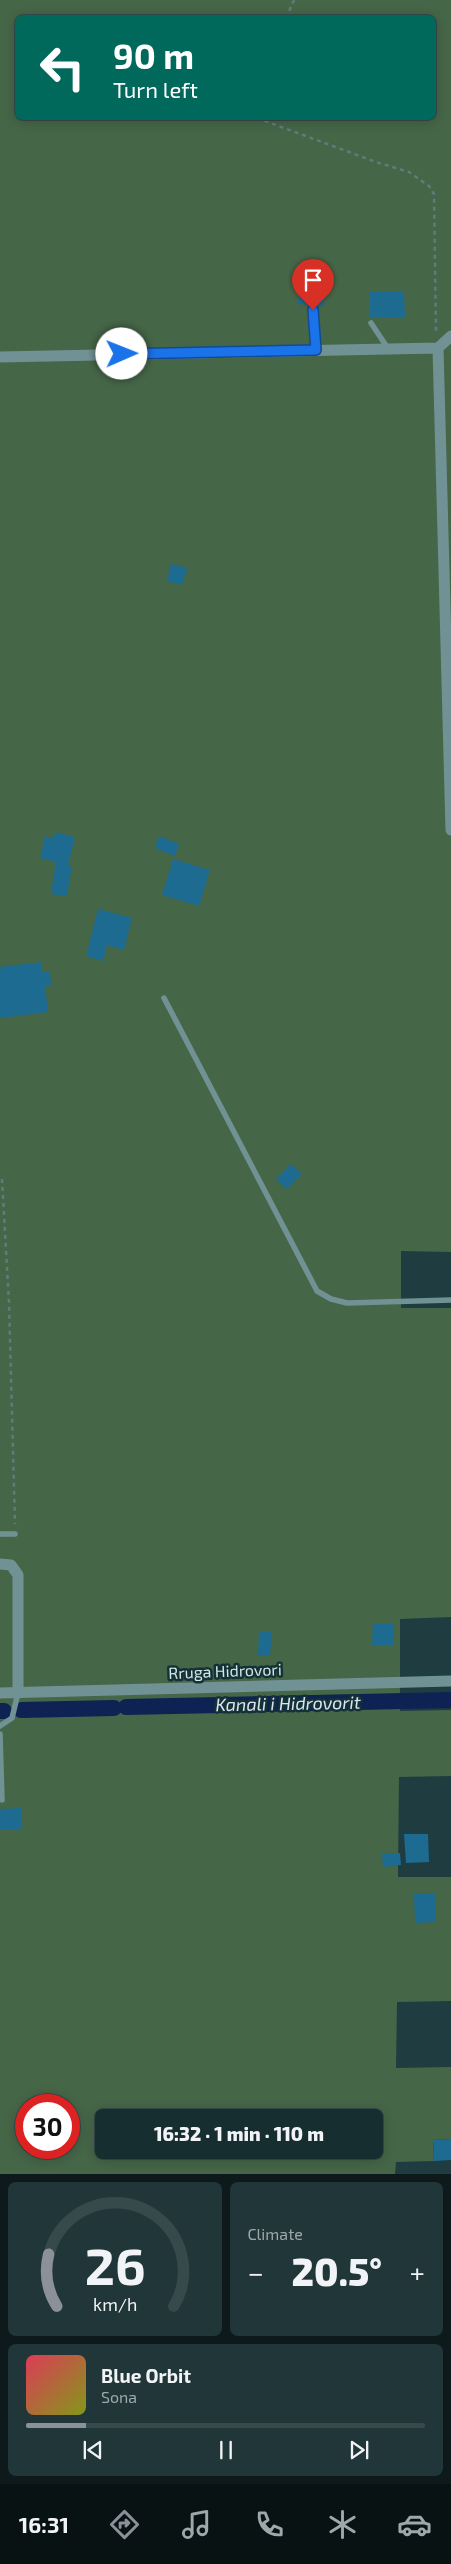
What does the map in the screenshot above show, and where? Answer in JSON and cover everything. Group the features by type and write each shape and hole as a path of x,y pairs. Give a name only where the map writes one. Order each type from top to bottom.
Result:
{"street":[{"path":"0,357 438,348 451,336"},
{"path":"438,348 451,830"},
{"path":"0,1564 11,1565 18,1575 18,1693"},
{"name":"Rruga Hidrovori","path":"0,1693 451,1681"}],"lane":[{"path":"313,310 316,350"},
{"path":"371,323 385,344 385,349"},
{"path":"164,998 316,1291 331,1299 346,1303 451,1300"},
{"path":"0,1534 15,1534"},
{"path":"0,1726 12,1718 18,1693"},
{"path":"0,1734 2,1800"}],"path":[{"path":"287,15 294,0"},
{"path":"262,120 367,159 409,172 429,186 434,194 435,322 438,348"},
{"path":"2,1179 10,1322 15,1534"}],"green space":[{"path":"0,0 451,0 451,1252 401,1251 401,1308 451,1308 451,1617 400,1619 400,1711 451,1710 451,1776 399,1777 398,1877 451,1877 451,2001 397,2002 396,2068 451,2067 451,2139 433,2140 434,2161 396,2162 395,2174 0,2174"}],"building":[{"path":"299,290 325,291 324,306 298,304"},
{"path":"404,291 405,317 370,318 370,292"},
{"path":"171,564 187,568 182,585 167,581"},
{"path":"55,832 75,837 68,865 72,865 67,896 51,894 56,862 40,858 45,836 54,838"},
{"path":"159,836 179,844 175,856 155,848"},
{"path":"173,859 210,870 199,906 162,895"},
{"path":"98,909 132,918 124,950 107,945 103,961 86,956"},
{"path":"41,962 42,972 50,971 51,985 45,985 48,1012 0,1018 0,967"},
{"path":"291,1164 302,1174 287,1189 276,1179"},
{"path":"373,1623 394,1623 394,1646 372,1646"},
{"path":"259,1632 272,1632 270,1656 258,1655"},
{"path":"21,1808 22,1830 0,1830 0,1809"},
{"path":"404,1834 428,1834 429,1862 406,1863"},
{"path":"400,1853 401,1865 383,1867 382,1854"},
{"path":"414,1894 436,1894 436,1922 415,1923"},
{"path":"451,2139 451,2160 434,2161 433,2140"}],"waterway":[{"name":"Kanali i Hidrovorit","path":"126,1707 451,1700"},
{"name":"Kanali i Hidrovorit","path":"21,1710 114,1708"}],"route":[{"path":"122,354 316,350 313,310"}]}
